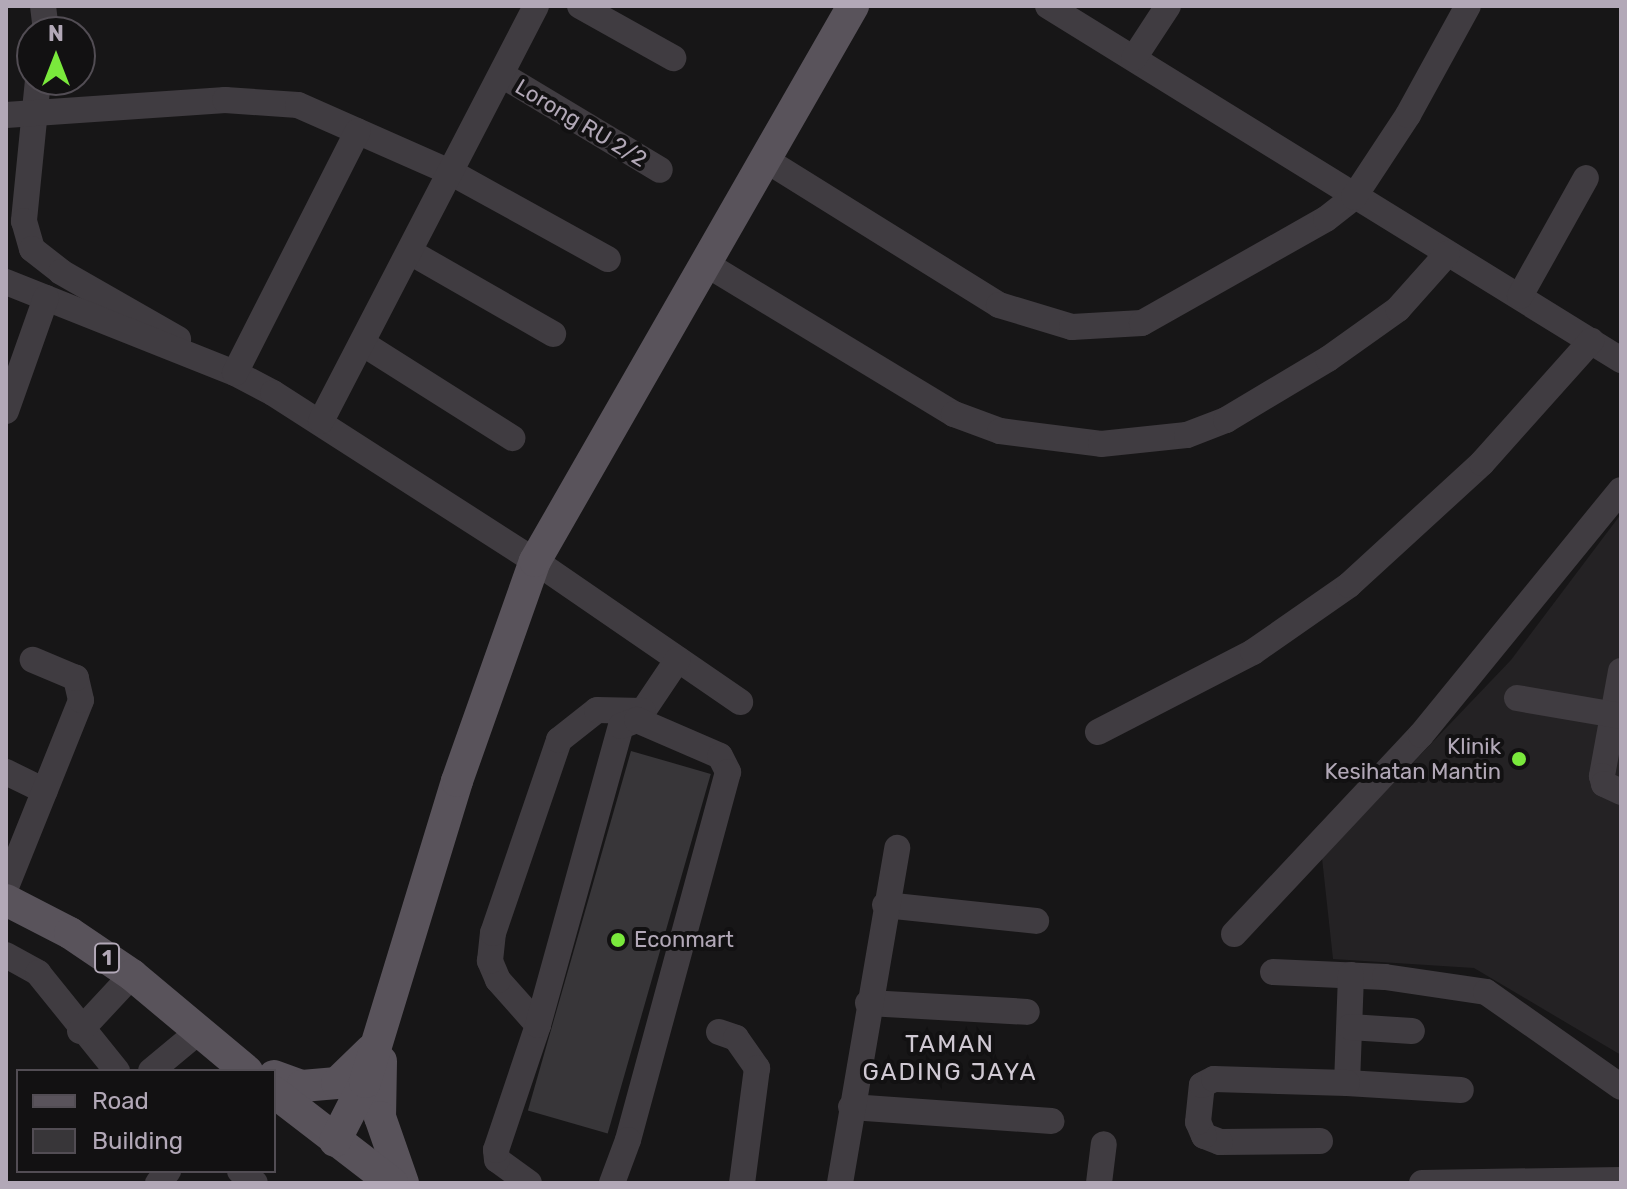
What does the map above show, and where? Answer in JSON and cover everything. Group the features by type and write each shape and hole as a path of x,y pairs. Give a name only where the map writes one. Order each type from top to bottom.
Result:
{"main road":[{"path":"335,1141 379,1042 457,781 535,561 853,6"},
{"name":"1","path":"6,900 70,933 132,975 244,1069"},
{"path":"276,1077 302,1086 337,1083 379,1042"},
{"path":"379,1042 380,1117 403,1183"},
{"path":"276,1094 392,1183"}],"street":[{"path":"321,421 536,6"},
{"path":"580,6 673,58"},
{"path":"1048,6 1621,360"},
{"path":"1134,58 1168,6"},
{"path":"766,160 999,305 1072,327 1142,323 1326,219 1354,197 1408,115 1464,8"},
{"name":"Lorong RU 2/2","path":"502,75 660,170"},
{"path":"35,96 24,221 32,249 61,272 163,327 189,355"},
{"path":"6,115 256,100 298,105 452,173 608,259"},
{"path":"235,373 358,131"},
{"path":"1520,296 1586,178"},
{"path":"410,252 553,334"},
{"path":"706,264 954,414 1000,431 1101,444 1187,435 1226,420 1328,359 1398,309 1447,254"},
{"path":"6,282 235,373 321,421 535,561 740,702"},
{"path":"6,411 18,337 46,298"},
{"path":"1098,732 1253,652 1349,585 1462,483 1591,341"},
{"path":"362,343 512,438"},
{"path":"1234,934 1421,735 1621,490"},
{"path":"529,1183 495,1155 538,1025 621,726 640,716 678,659"},
{"path":"6,887 81,700 76,678 33,660"},
{"path":"1612,784 1621,671"},
{"path":"1517,698 1617,715"},
{"path":"538,1025 498,980 490,961 493,933 559,740 597,710 640,716 720,756 728,772 628,1140 612,1183"},
{"path":"6,772 45,791"},
{"path":"840,1183 868,1003 897,848"},
{"path":"885,905 1036,921"},
{"path":"6,955 38,973 80,1031 115,1069"},
{"path":"1273,972 1351,975 1486,992 1621,1087"},
{"path":"80,1031 132,975"},
{"path":"1347,1083 1351,975"},
{"path":"868,1003 1027,1012"},
{"path":"1350,1027 1412,1031"},
{"path":"153,1069 198,1032"},
{"path":"719,1032 736,1038 757,1068 742,1183"},
{"path":"1320,1141 1220,1142 1204,1136 1198,1122 1198,1096 1202,1085 1214,1079 1461,1090"},
{"path":"851,1107 1052,1121"},
{"path":"1099,1183 1104,1144"},
{"path":"1422,1183 1621,1180"}],"shaded area":[{"name":"Klinik Kesihatan Mantin","path":"1621,514 1621,1055 1474,968 1333,959 1322,858 1511,660"}],"building":[{"name":"Econmart","path":"631,751 711,774 608,1133 528,1111"}],"place":[{"name":"Klinik Kesihatan Mantin","path":"1519,759"},
{"name":"Econmart","path":"618,940"}],"district":[{"name":"TAMAN GADING JAYA","path":"950,1059"}]}
